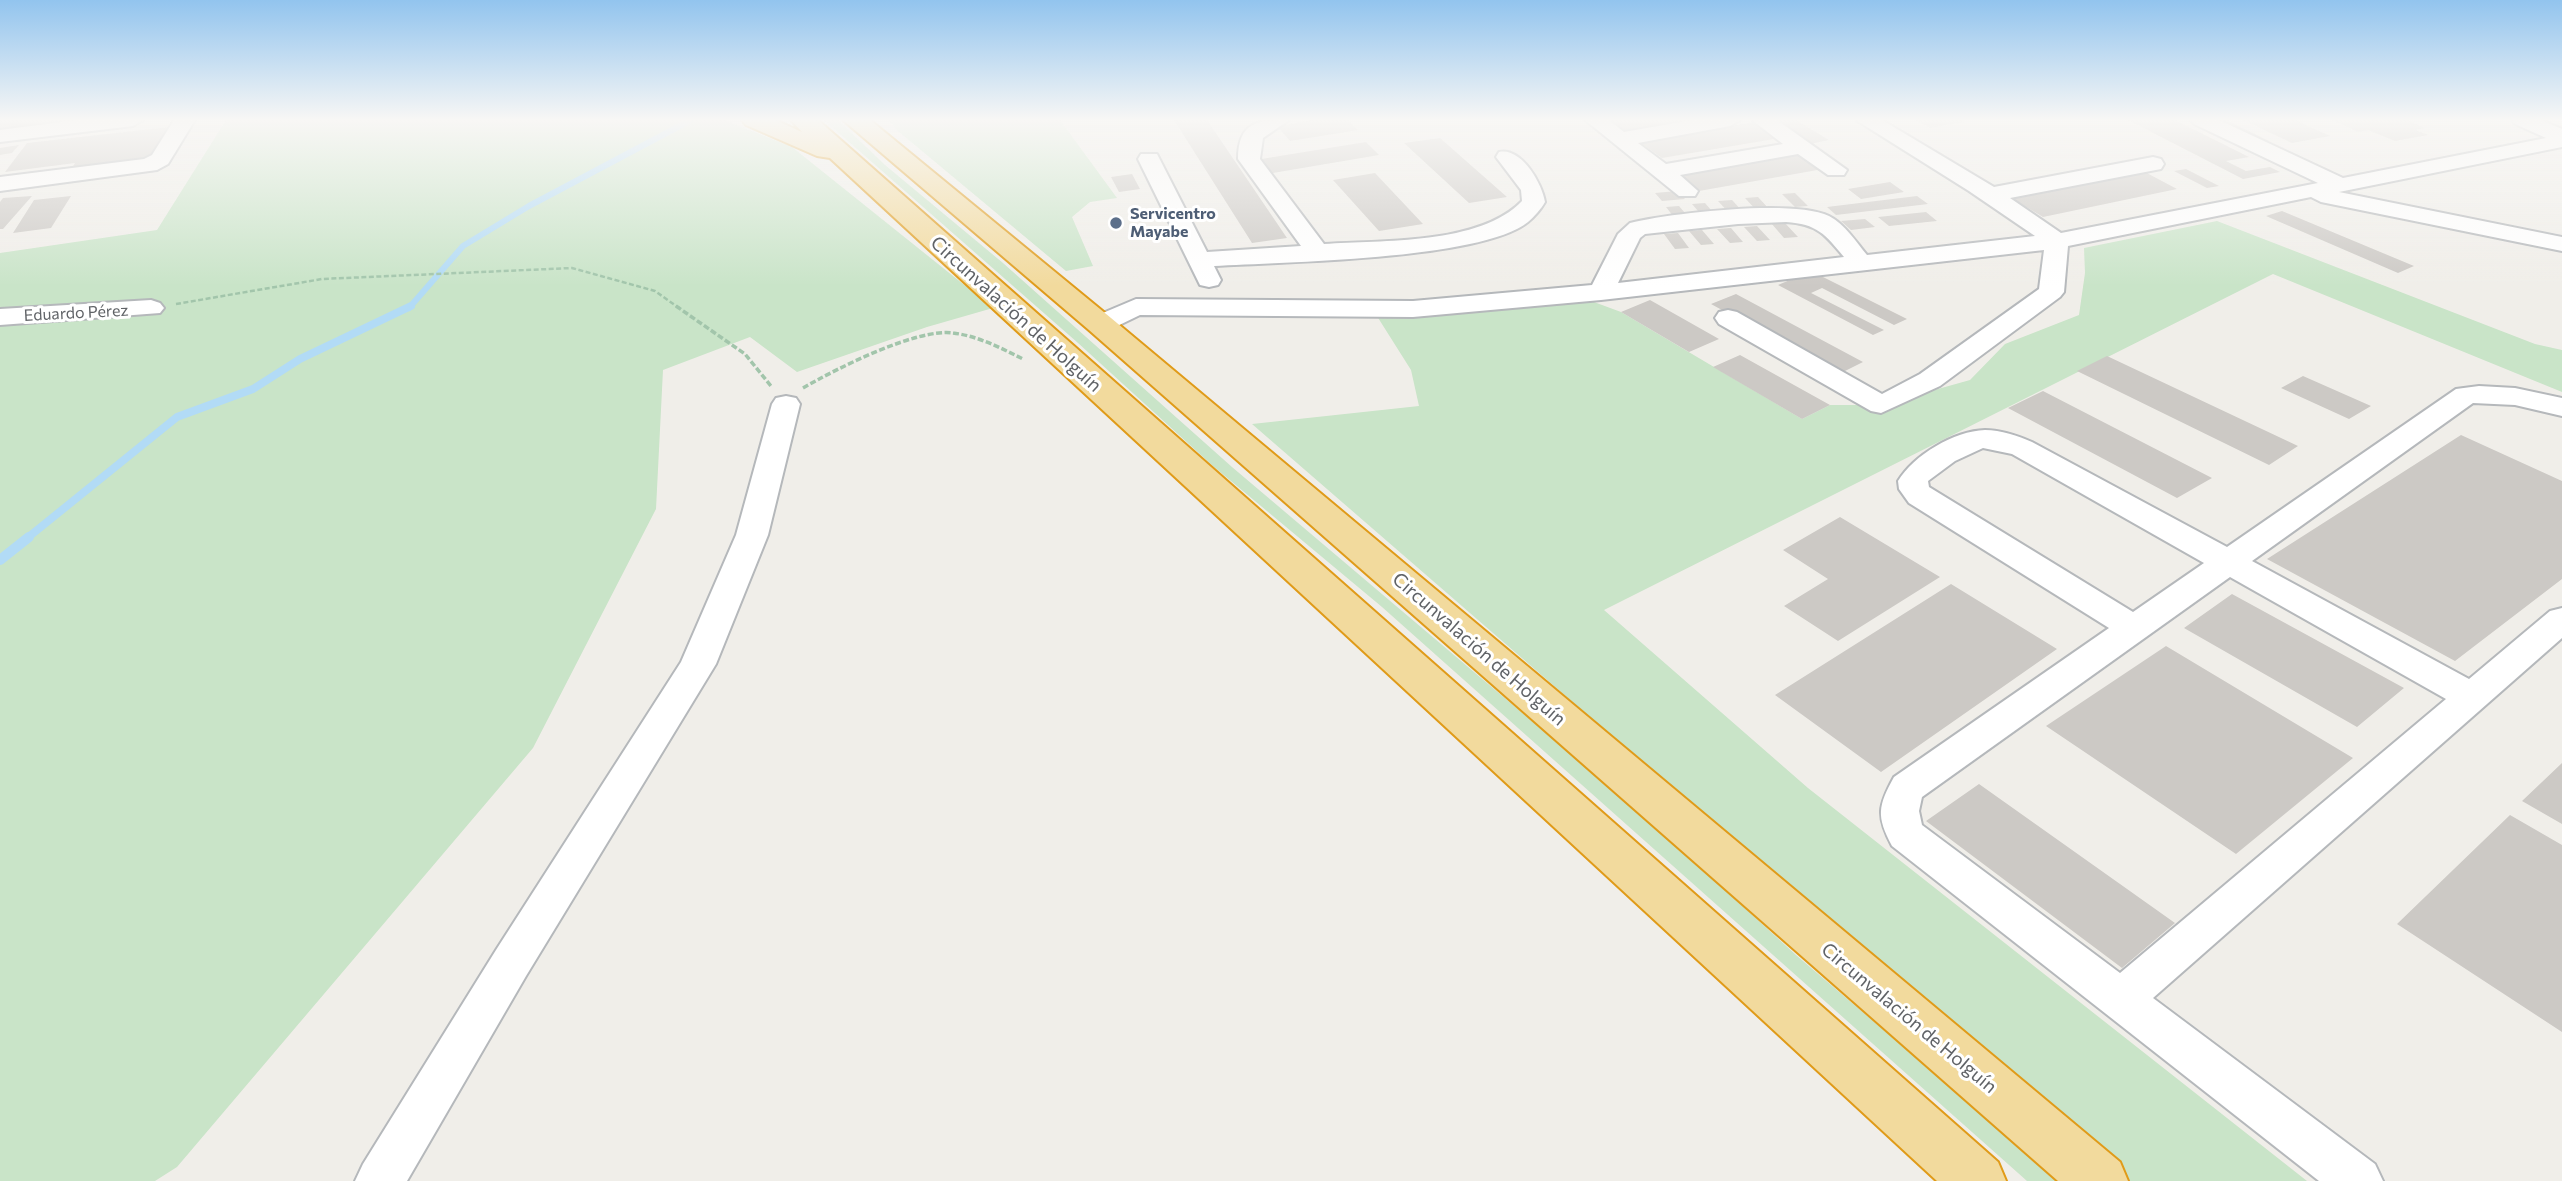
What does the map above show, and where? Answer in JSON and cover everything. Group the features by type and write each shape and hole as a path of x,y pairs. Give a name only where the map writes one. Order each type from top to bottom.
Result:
{"highway":[{"name":"Circunvalación de Holguín","path":"863,175 1978,1181"},
{"name":"Circunvalación de Holguín","path":"922,175 1100,324 2100,1181"}],"street":[{"path":"0,184 70,175"},
{"path":"1157,175 1223,307"},
{"path":"1261,175 1317,251"},
{"path":"1199,260 1405,247 1461,239 1499,228 1519,218 1534,202 1532,189 1521,175"},
{"path":"1669,175 1687,191"},
{"path":"1957,175 2057,242"},
{"path":"1990,195 2094,175"},
{"path":"2320,175 2341,185"},
{"path":"1100,324 1136,307 1413,309 1601,292 2057,242 2388,175"},
{"path":"2306,192 2562,244"},
{"path":"1601,292 1630,234 1638,228 1651,226 1781,214 1807,216 1829,226 1861,263"},
{"path":"1728,318 1881,405 1930,380 2051,292 2057,242"},
{"name":"Eduardo Pérez","path":"0,317 151,309"},
{"path":"2358,1181 1906,835 1897,815 1900,801 1908,787 2466,395 2496,392 2526,396 2562,407"},
{"path":"380,1181 504,974 698,664 751,535 786,404"},
{"path":"2134,628 1920,496 1913,488 1913,479 1920,471 1969,441 1982,438 2000,440 2022,447 2472,697"},
{"path":"2121,999 2472,697 2555,635"}],"path":[{"path":"151,309 322,279 572,268 655,291 745,354 786,404 804,387 820,378 909,341 941,332 977,338 1028,361"}],"green space":[{"path":"191,175 827,175 993,308 927,327 797,372 750,337 663,370 656,509 533,748 177,1167 155,1181 0,1181 0,253 157,230"},
{"path":"887,175 897,175 1003,263 1232,467 1644,816 1796,955 2060,1181 2027,1181 1382,607 1213,466"},
{"path":"951,175 1100,175 1117,198 1090,202 1072,217 1093,266 1066,271"},
{"path":"2217,221 2535,344 2562,350 2562,392 2273,274 1604,610 1808,788 2307,1181 2125,1181 1252,424 1419,406 1411,370 1375,313 1575,295 1621,312 1802,419 1830,405 1881,405 1970,380 2005,344 2079,315 2085,273 2084,248"}],"building":[{"path":"1133,175 1140,189 1119,192 1111,177"},
{"path":"1209,175 1244,175 1287,238 1252,243"},
{"path":"1377,175 1423,224 1379,231 1333,180"},
{"path":"1439,175 1482,175 1507,197 1469,203"},
{"path":"1677,175 1789,175 1699,191"},
{"path":"2122,175 2151,175 2177,189 2043,217 2010,197"},
{"path":"2182,175 2198,175 2219,186 2207,188"},
{"path":"2235,175 2264,175 2243,179"},
{"path":"1890,182 1904,192 1861,199 1848,189"},
{"path":"1677,191 1685,199 1662,201 1655,193"},
{"path":"1795,193 1808,206 1795,207 1782,194"},
{"path":"32,196 3,229 0,229 0,202 3,198"},
{"path":"71,196 51,228 13,233 34,200"},
{"path":"1917,196 1928,204 1836,215 1827,207"},
{"path":"1758,197 1770,210 1757,211 1745,198"},
{"path":"1732,200 1744,213 1730,214 1718,201"},
{"path":"1705,203 1717,217 1704,218 1692,204"},
{"path":"1679,206 1691,220 1677,221 1666,207"},
{"path":"2282,211 2414,266 2398,273 2266,216"},
{"path":"1926,212 1937,221 1889,226 1878,217"},
{"path":"1865,219 1875,227 1851,230 1841,221"},
{"path":"1784,222 1798,237 1784,238 1771,223"},
{"path":"1757,226 1770,240 1757,241 1744,227"},
{"path":"1731,228 1743,242 1730,243 1717,229"},
{"path":"1702,230 1714,244 1701,245 1689,231"},
{"path":"1678,233 1689,248 1675,249 1664,234"},
{"path":"1811,271 1907,319 1894,325 1822,288 1811,293 1884,330 1873,335 1778,285"},
{"path":"1736,294 1863,362 1839,374 1711,304"},
{"path":"1650,300 1719,339 1689,352 1621,312"},
{"path":"1740,355 1830,405 1802,419 1713,367"},
{"path":"2107,356 2298,446 2269,465 2077,371"},
{"path":"2303,376 2371,406 2349,419 2281,388"},
{"path":"2043,391 2212,478 2177,498 2008,408"},
{"path":"2461,435 2562,481 2562,579 2455,661 2267,559"},
{"path":"1840,517 1940,577 1838,641 1784,606 1828,579 1783,550"},
{"path":"1951,584 2057,649 1881,772 1775,695"},
{"path":"2232,594 2404,688 2357,727 2184,628"},
{"path":"2166,646 2353,758 2236,854 2046,726"},
{"path":"2562,763 2562,824 2522,801"},
{"path":"1979,784 2175,923 2122,968 1926,821"},
{"path":"2510,815 2562,845 2562,1032 2397,924"}],"waterway":[{"path":"411,306 463,246 587,175"},
{"path":"26,539 177,417 253,389 300,359 411,306"},
{"path":"0,560 29,537"}],"place":[{"name":"Servicentro Mayabe","path":"1116,223"}]}
